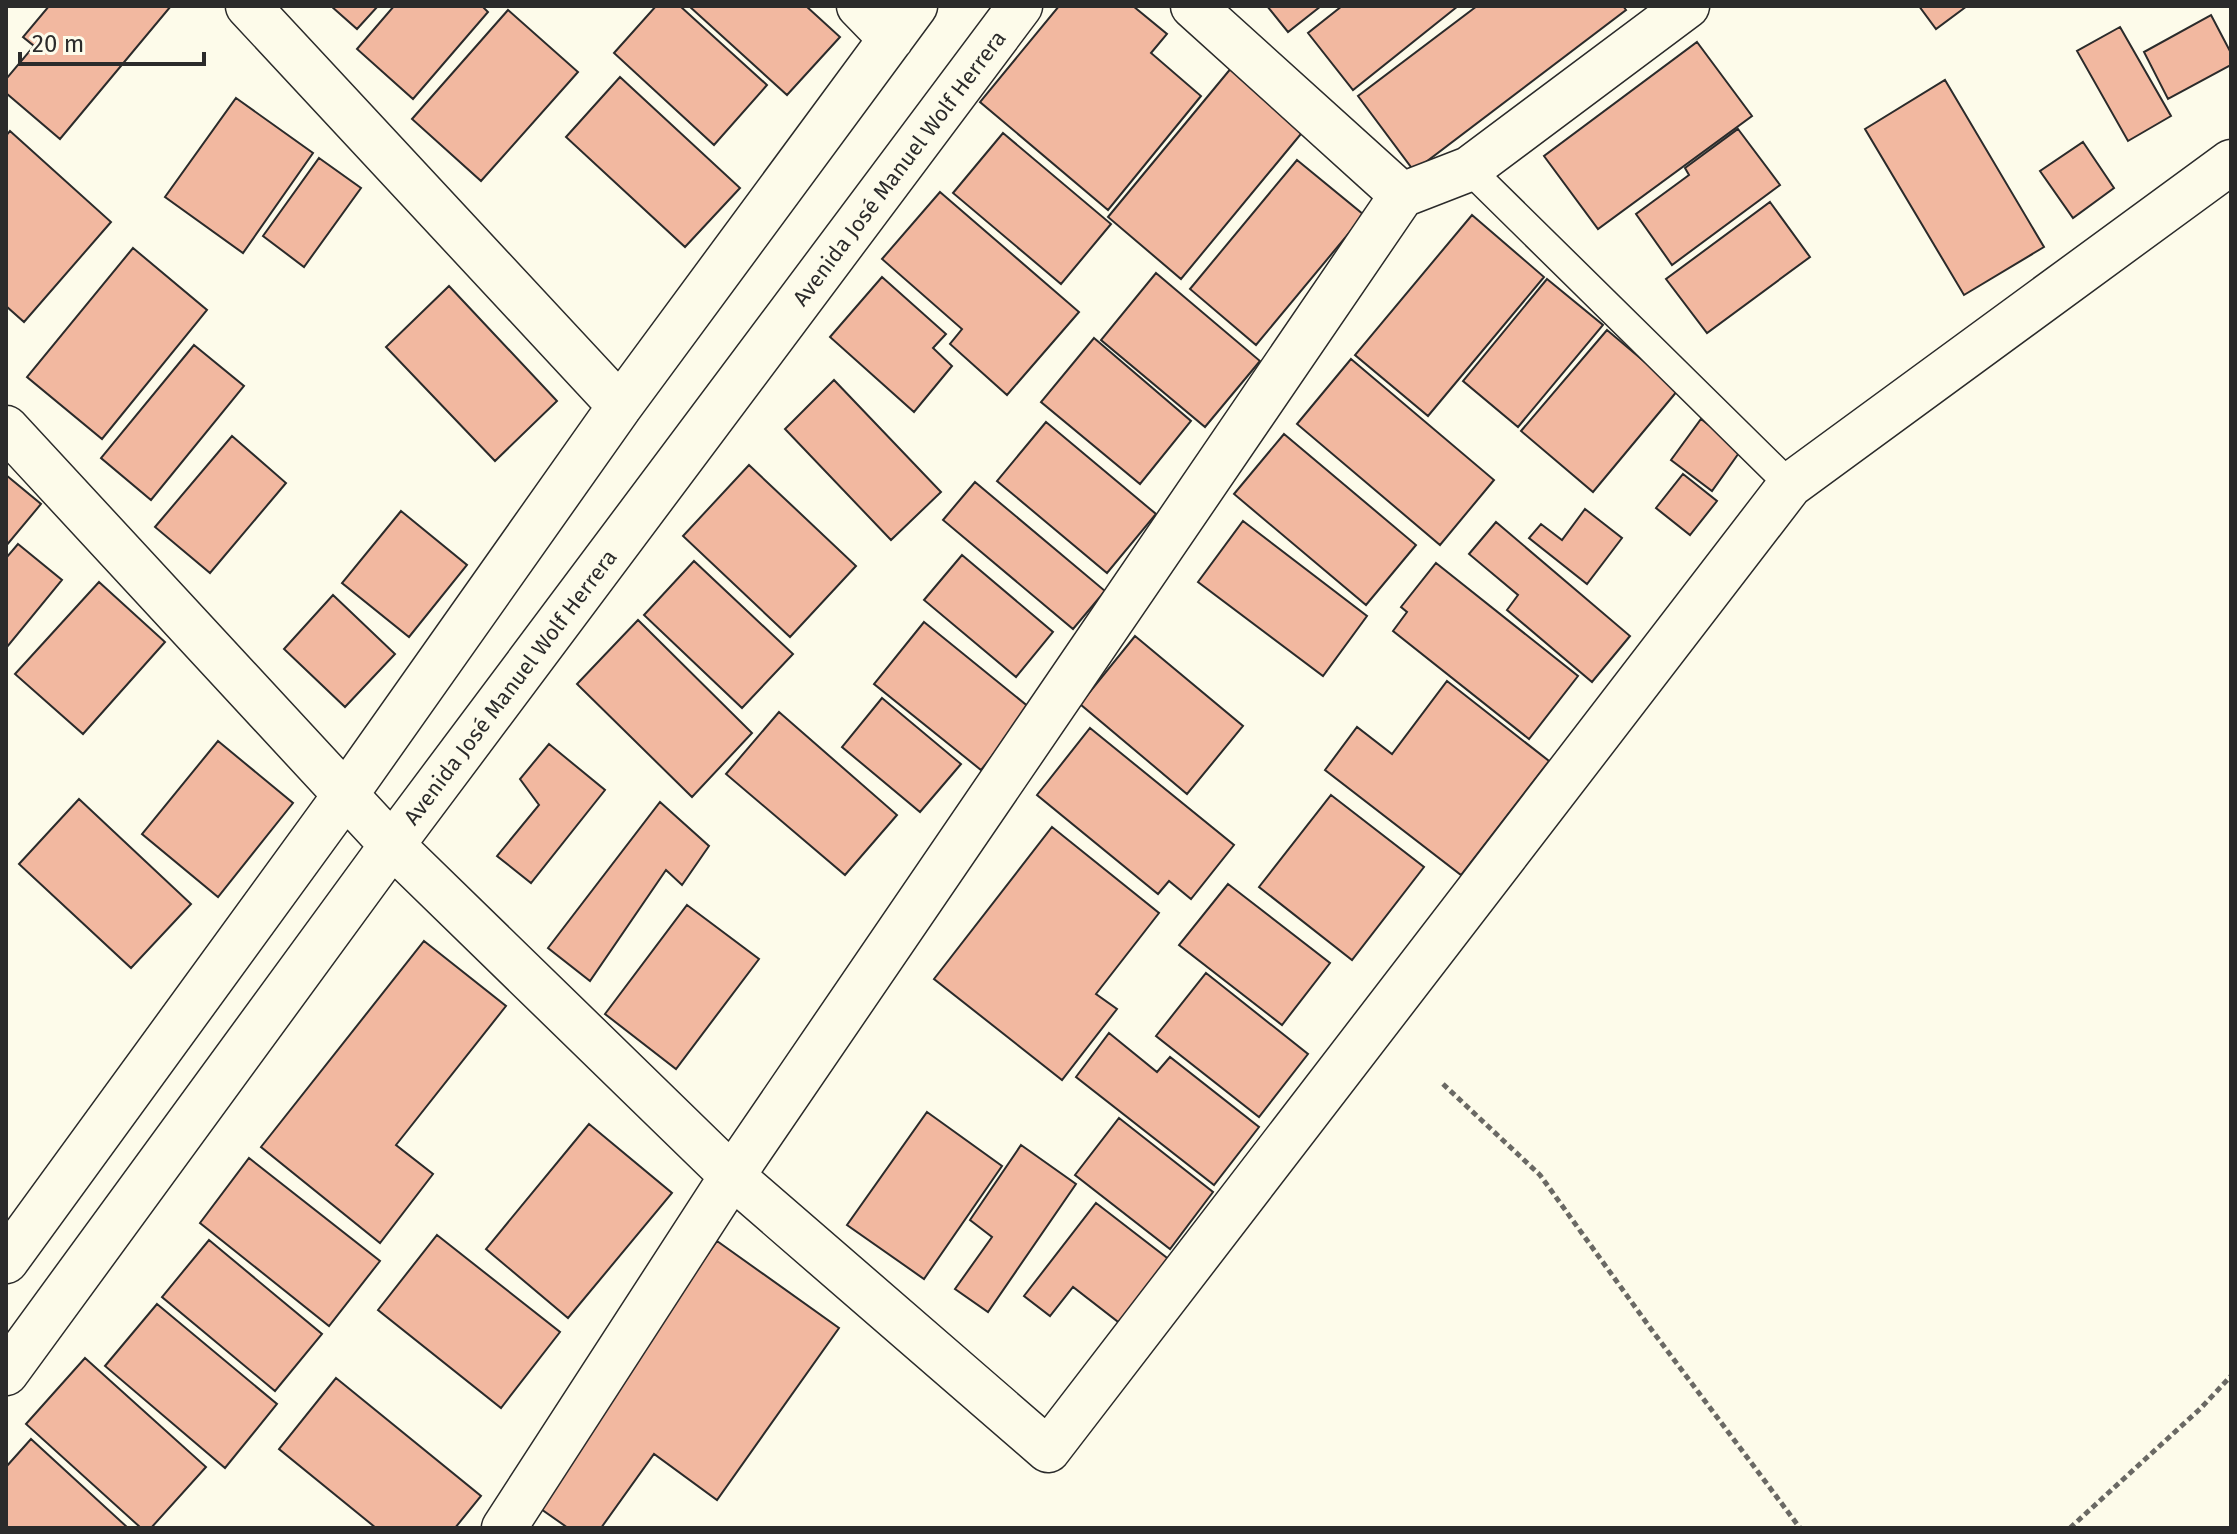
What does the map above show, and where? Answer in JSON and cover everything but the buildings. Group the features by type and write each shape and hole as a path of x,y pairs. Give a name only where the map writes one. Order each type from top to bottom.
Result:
{"street":[{"path":"248,6 620,406"},
{"path":"6,1261 346,794 620,406 903,22 859,6"},
{"name":"Avenida José Manuel Wolf Herrera","path":"6,1373 392,845 1020,6"},
{"path":"1193,6 1402,195"},
{"path":"504,1528 732,1176 1402,195 1469,169 1687,6"},
{"path":"6,428 392,845 732,1176 1048,1450 1790,485 2231,162"}],"lane":[{"path":"1469,169 1790,485"}],"path":[{"path":"1443,1084 1540,1175 1800,1528"},
{"path":"2070,1528 2200,1409 2231,1376"}]}
